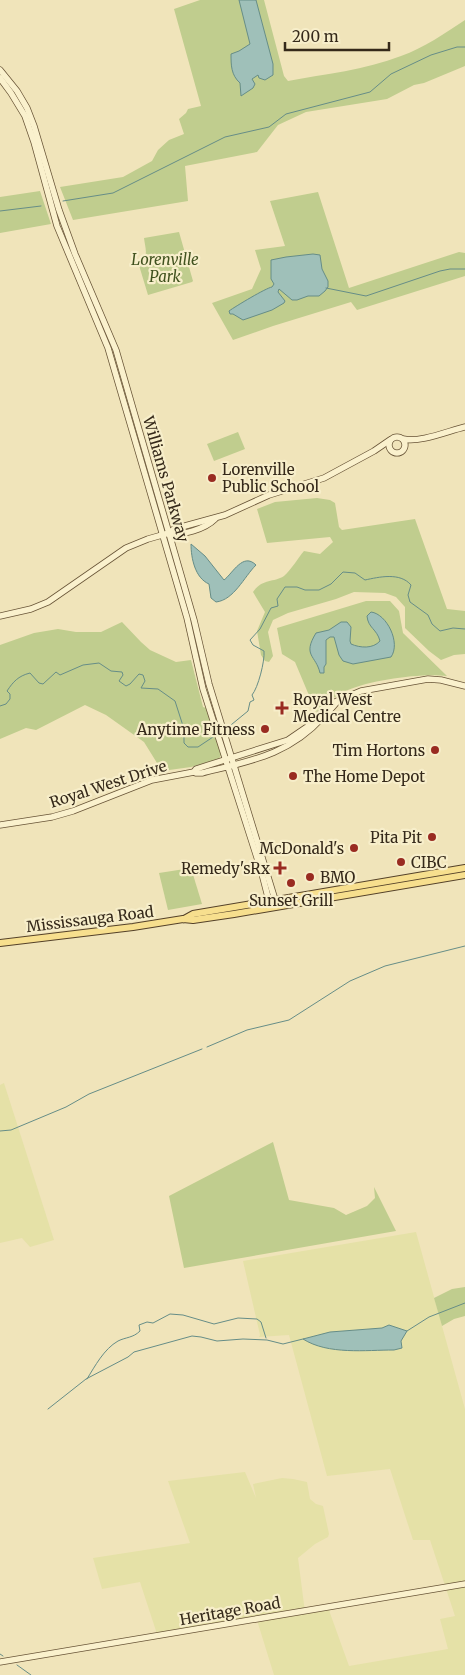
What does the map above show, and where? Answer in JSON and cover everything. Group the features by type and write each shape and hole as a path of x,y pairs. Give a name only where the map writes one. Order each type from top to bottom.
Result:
{"main road":[{"name":"Mississauga Road","path":"273,904 465,868"},
{"name":"Mississauga Road","path":"0,943 132,927 183,919 193,914 465,875"}],"street":[{"name":"Williams Parkway","path":"0,70 17,91 30,117 66,230 116,350 186,618 273,904"},
{"name":"Williams Parkway","path":"0,78 28,122 57,226 108,348 165,534"},
{"path":"0,616 30,609 48,602 126,548 174,529 240,510 266,496 324,478 374,451 395,437 398,436 410,440 419,439 465,427"},
{"path":"403,439 405,447"},
{"path":"374,451 391,450 399,453 419,439"},
{"path":"390,440 389,446 391,450"},
{"name":"Royal West Drive","path":"0,825 52,817 82,808 152,780 276,752 294,744 312,729 336,703 354,693 367,689 418,680 441,680 465,686"},
{"name":"Heritage Road","path":"0,1662 465,1584"}],"shaded area":[{"path":"4,1083 54,1240 30,1247 22,1238 0,1243 0,1085"},
{"path":"416,1232 465,1409 465,1675 274,1675 256,1617 157,1634 140,1582 102,1589 93,1558 190,1543 168,1481 245,1472 256,1498 253,1484 282,1478 293,1479 307,1482 310,1499 316,1504 323,1506 329,1534 328,1537 315,1544 298,1558 305,1612 329,1608 349,1666 448,1649 440,1619 455,1616 430,1540 413,1540 390,1469 327,1476 289,1335 259,1337 243,1261","holes":["389,1325 401,1341 402,1348 394,1350 338,1350 304,1339 330,1332 382,1328"]}],"green space":[{"path":"200,0 264,0 284,76 288,81 387,61 418,49 465,20 465,66 424,83 414,85 387,99 306,112 278,125 257,152 185,166 188,201 73,220 60,187 123,177 152,161 158,150 169,140 184,134 179,119 188,109 201,106 174,9"},
{"path":"40,191 51,224 0,233 0,197"},
{"path":"318,192 349,288 459,252 465,253 465,276 357,310 351,302 233,340 212,303 252,289 261,269 255,250 285,246 270,201"},
{"name":"Lorenville Park","path":"179,232 193,281 148,295 138,262 145,255 144,238"},
{"path":"238,432 245,449 214,461 207,444"},
{"path":"317,498 330,500 335,503 339,527 342,530 415,519 447,609 465,611 465,654 454,655 441,660 405,628 405,607 396,597 385,593 354,592 288,613 273,620 268,632 273,656 269,662 265,661 261,655 257,631 265,612 253,592 264,583 284,576 304,551 320,554 333,542 330,537 267,543 257,509 275,502"},
{"path":"366,601 390,601 399,611 403,633 447,676 411,676 358,686 339,694 316,712 295,662 282,654 277,628"},
{"path":"122,622 150,650 176,662 191,660 203,707 206,708 221,755 219,759 191,767 162,771 144,742 106,715 85,705 36,730 26,728 0,739 0,645 34,633 58,629 76,632 101,632"},
{"path":"191,868 202,904 168,910 159,873"},
{"path":"273,1142 289,1200 334,1208 346,1215 367,1206 375,1198 374,1187 396,1231 184,1268 169,1196"},
{"path":"465,1287 465,1316 454,1319 442,1326 434,1298 452,1289"}],"water":[{"path":"239,0 256,0 273,64 273,75 265,80 259,78 258,75 252,79 255,84 253,88 241,96 240,83 232,70 231,54 250,44"},
{"path":"313,254 320,255 322,269 328,281 328,287 319,296 308,296 292,300 279,289 278,292 285,301 272,310 243,320 230,314 229,311 272,287 274,284 271,279 271,260"},
{"path":"191,544 205,556 224,580 243,562 247,561 256,565 233,593 216,602 211,598 209,584 197,572"},
{"path":"371,612 382,618 391,630 394,651 391,657 353,664 343,661 339,655 334,637 330,637 326,640 324,673 320,673 310,651 310,646 316,633 329,630 341,622 347,622 351,627 351,644 370,647 380,641 368,620 367,616"},
{"path":"389,1325 407,1331 401,1341 402,1348 371,1351 335,1350 303,1339 330,1332 382,1328"}],"waterway":[{"path":"63,201 113,193 225,137 269,127 286,114 370,92 391,74 431,55 457,47 465,47"},
{"path":"0,211 41,206"},
{"path":"326,288 366,296 440,271 465,269"},
{"path":"226,729 248,711 250,702 254,700 252,695 261,674 264,651 253,645 250,640 260,629 271,608 278,606 277,599 285,587 319,590 331,584 343,572 355,573 365,580 389,576 401,578 411,585 408,595 410,602 428,615 432,624 440,631 453,628 465,629"},
{"path":"0,706 6,704 10,699 10,694 7,691 22,676 30,673 39,683 43,684 56,672 60,675 83,665 99,663 111,671 122,672 123,675 119,681 126,686 139,674 143,675 145,681 141,688 158,689 175,701 184,729 184,743 188,747 198,747 216,735"},
{"path":"207,1047 247,1030 289,1020 350,981 385,966 465,946"},
{"path":"0,1131 11,1130 66,1107 89,1094 202,1049"},
{"path":"407,1331 429,1317 465,1303"},
{"path":"87,1379 100,1358 113,1344 140,1331 139,1325 147,1322 153,1323 170,1314 183,1315 214,1324 238,1318 257,1319 261,1322 266,1338"},
{"path":"48,1409 86,1379 134,1352 192,1336 217,1341 267,1340 283,1344 303,1339"},
{"path":"17,1665 31,1675"}],"place":[{"name":"Lorenville Public School","path":"212,478"},
{"name":"Royal West Medical Centre","path":"282,708"},
{"name":"Anytime Fitness","path":"265,729"},
{"name":"Tim Hortons","path":"435,750"},
{"name":"The Home Depot","path":"293,776"},
{"name":"Pita Pit","path":"432,837"},
{"name":"McDonald's","path":"354,848"},
{"name":"CIBC","path":"401,862"},
{"name":"Remedy'sRx","path":"280,868"},
{"name":"BMO","path":"310,877"},
{"name":"Sunset Grill","path":"291,883"}]}
